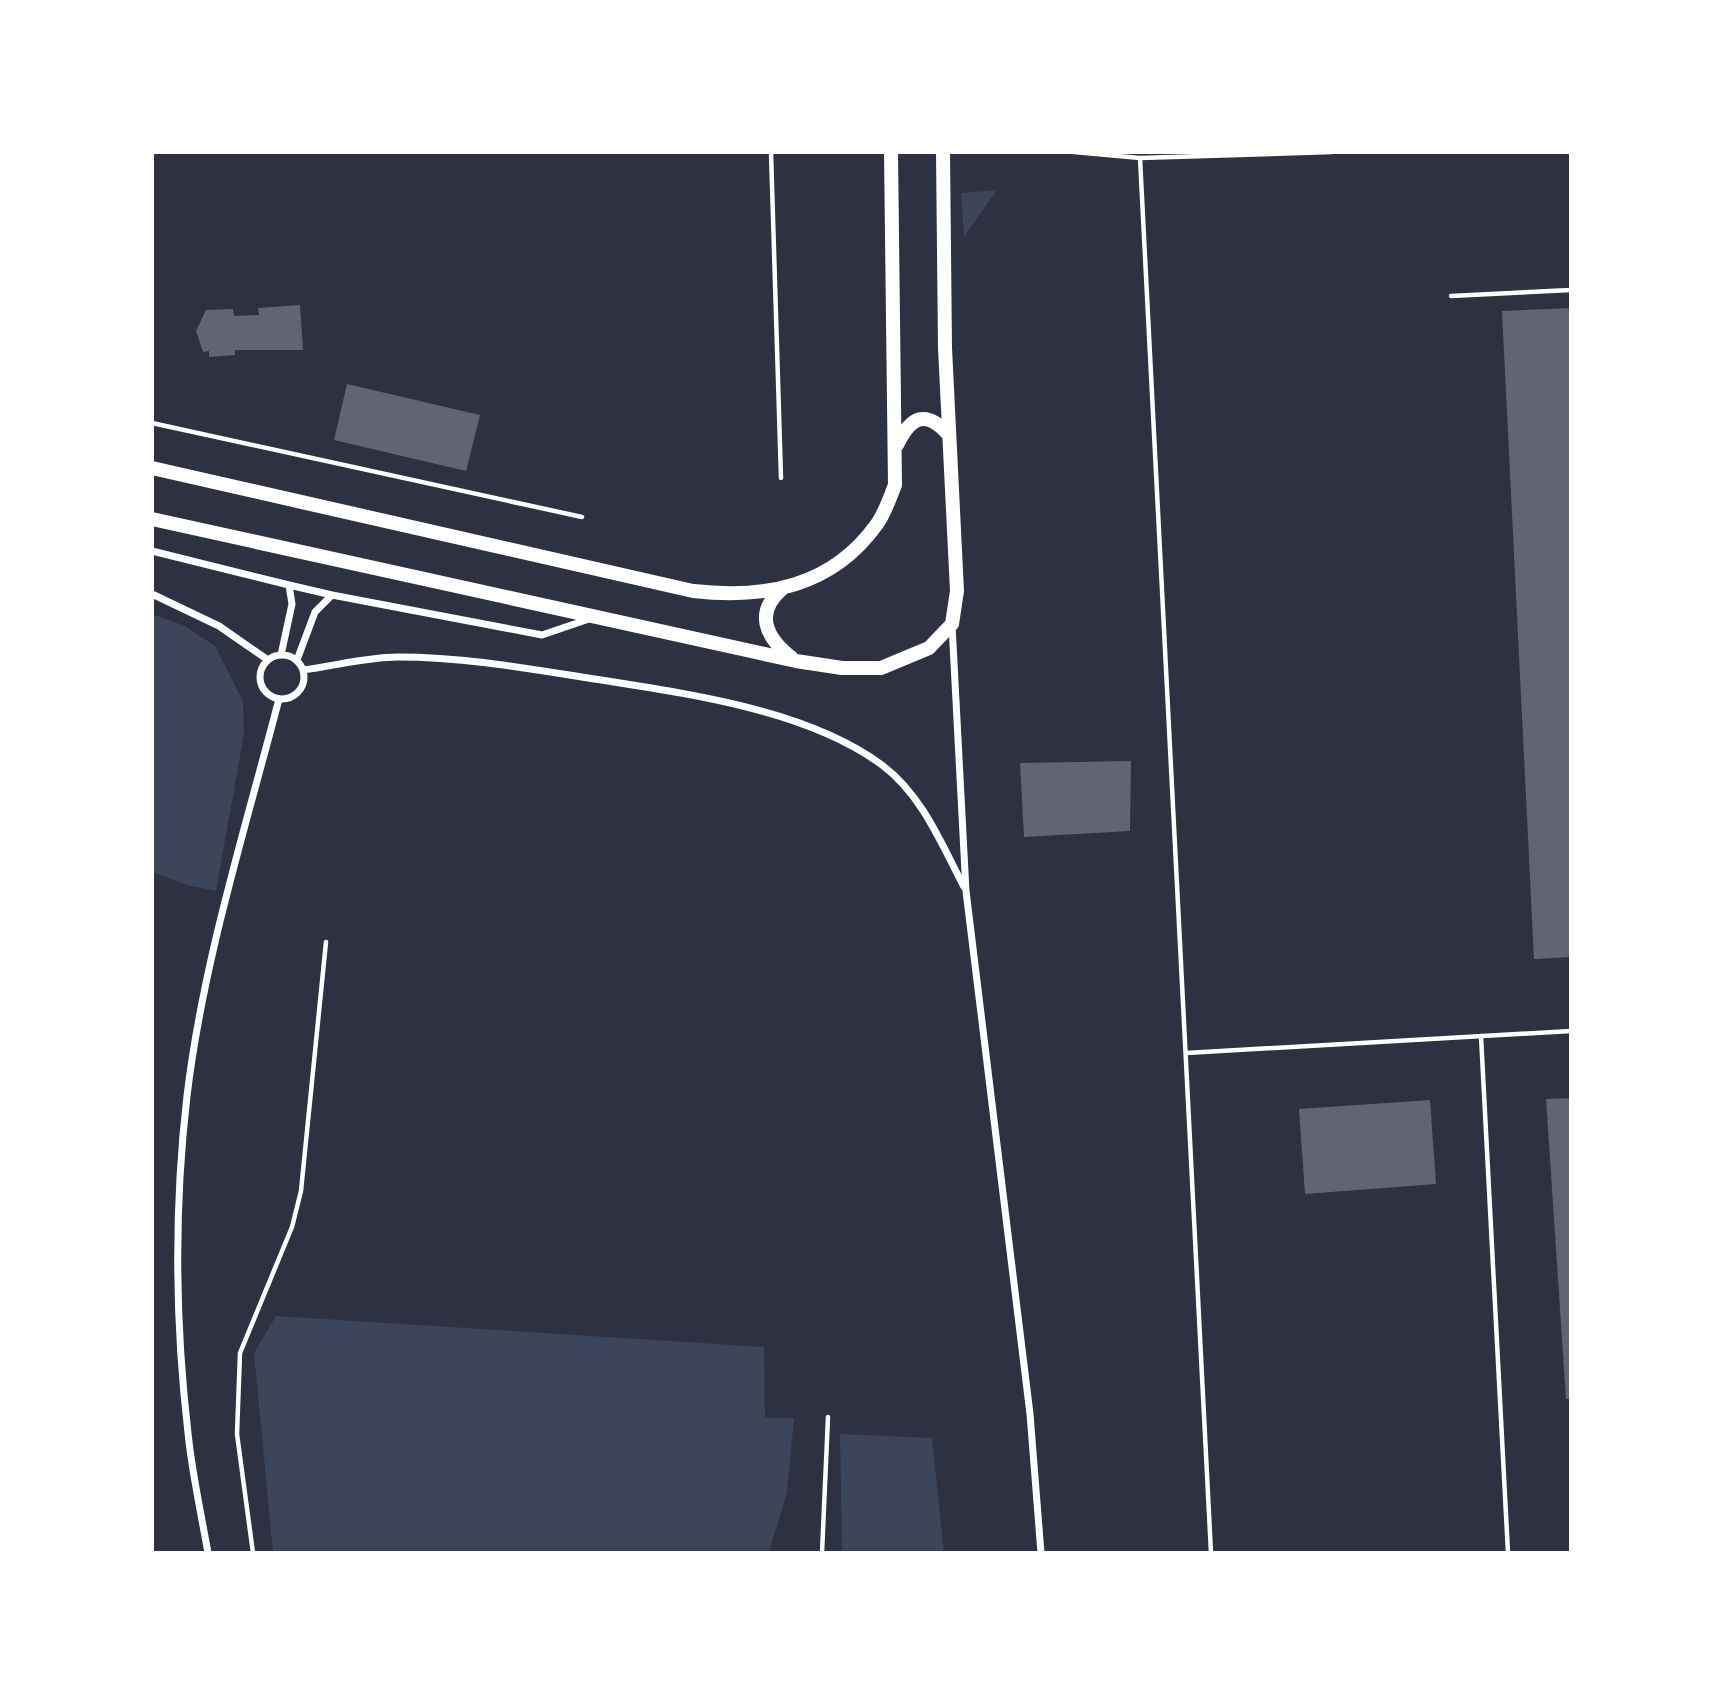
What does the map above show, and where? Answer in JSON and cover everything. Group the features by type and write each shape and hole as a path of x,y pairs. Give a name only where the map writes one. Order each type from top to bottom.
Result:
{"main road":[{"path":"152,468 693,591 727,594 782,589 815,579 854,552 879,522 895,485 891,152"},
{"path":"152,519 796,661 842,668 881,668 929,648 952,624 957,591 943,152"},
{"path":"896,447 905,428 914,421 926,418 939,424 950,435"},
{"path":"782,589 766,608 764,622 780,649 796,661"}],"street":[{"path":"152,551 332,595 542,635 595,617"},
{"path":"281,655 292,604 289,585"},
{"path":"152,594 219,626 268,660"},
{"path":"297,660 315,612 332,595"},
{"path":"952,624 966,891 1030,1414 1041,1553"},
{"path":"281,655 297,660 303,670 303,685 299,691 286,699 279,699 262,687 261,672 268,660 281,655"},
{"path":"303,670 395,657 480,661 642,687 775,715 834,735 883,766 919,802 966,891"},
{"path":"208,1553 188,1436 179,1338 179,1182 187,1094 203,1001 279,699"}],"lane":[{"path":"771,152 781,478"},
{"path":"1074,152 1140,158 1332,152"},
{"path":"1140,158 1211,1553"},
{"path":"1451,296 1571,290"},
{"path":"152,423 582,517"},
{"path":"253,1553 237,1434 240,1353 292,1227 301,1191 326,942"},
{"path":"1186,1053 1571,1031"},
{"path":"1481,1036 1507,1553"},
{"path":"821,1553 828,1417"}],"shaded area":[{"path":"997,190 964,237 961,193"},
{"path":"152,614 185,626 215,646 243,701 244,734 216,891 187,885 152,872"},
{"path":"276,1316 764,1347 765,1418 794,1418 787,1492 769,1553 273,1553 254,1353"},
{"path":"840,1434 932,1438 944,1553 842,1553"}],"building":[{"path":"300,305 303,350 235,350 235,355 209,357 209,351 203,352 196,331 206,310 233,309 234,316 259,315 258,308"},
{"path":"1571,308 1571,957 1534,959 1502,311"},
{"path":"347,384 480,415 466,471 334,440"},
{"path":"1131,761 1130,831 1024,837 1020,763"},
{"path":"1571,1098 1571,1399 1566,1399 1546,1099"},
{"path":"1430,1100 1436,1184 1305,1194 1299,1109"}]}
